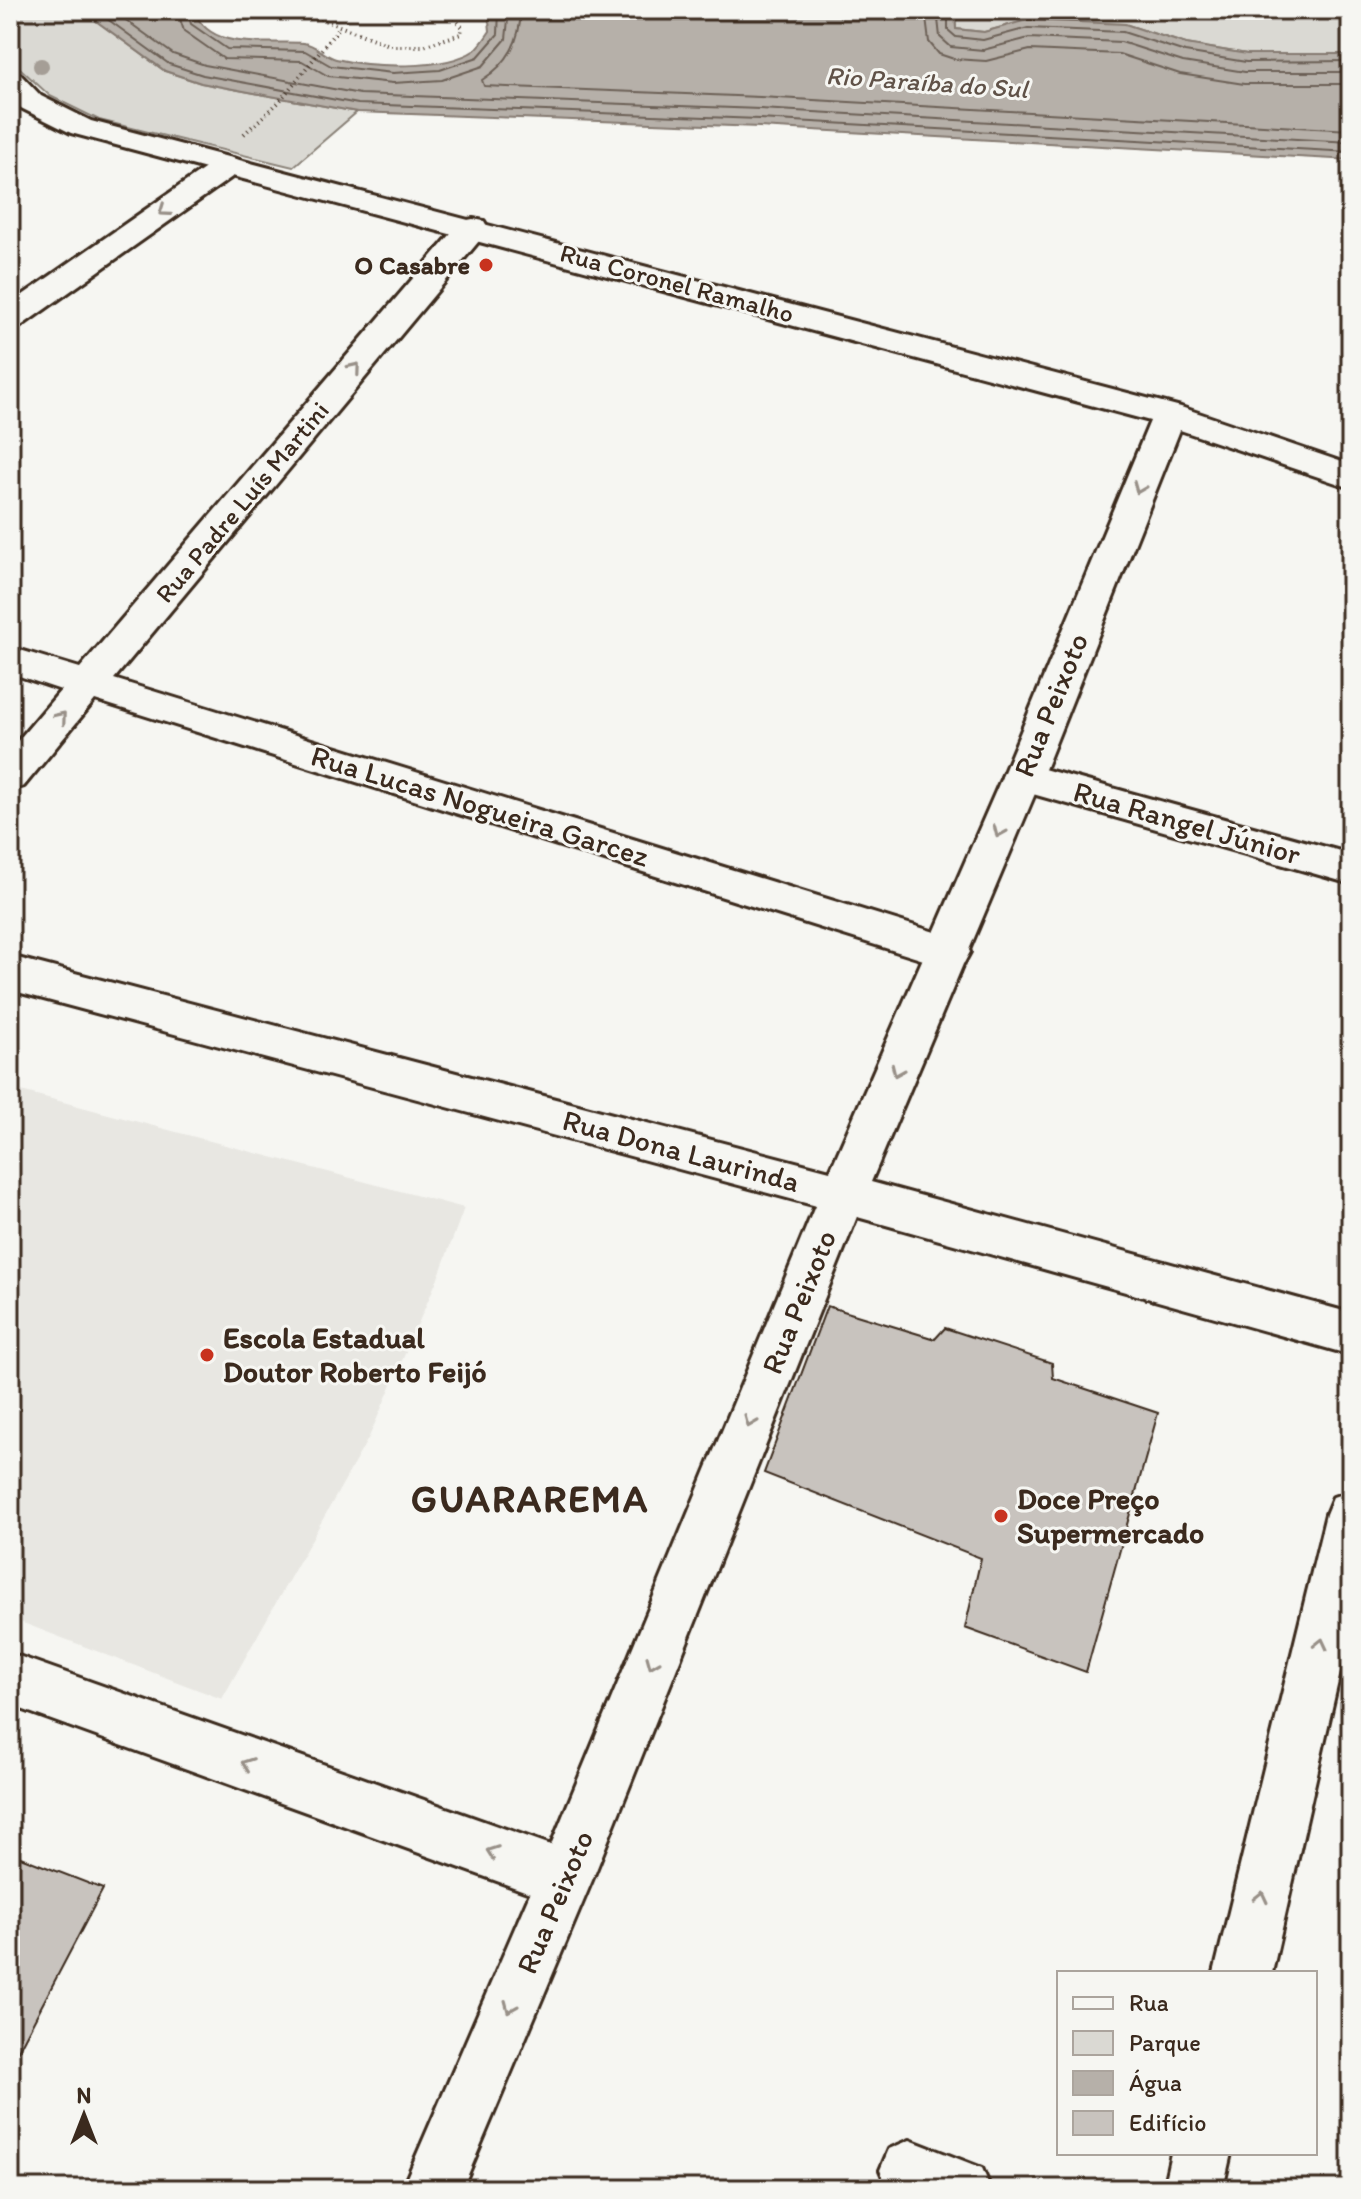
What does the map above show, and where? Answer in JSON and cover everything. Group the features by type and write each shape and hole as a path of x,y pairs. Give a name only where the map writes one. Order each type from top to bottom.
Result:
{"street":[{"name":"Rua Coronel Ramalho","path":"10,80 31,102 81,127 232,154 473,228 1169,415 1351,477"},
{"path":"10,319 232,154"},
{"name":"Rua Padre Luís Martini","path":"10,776 473,228"},
{"name":"Rua Peixoto","path":"432,2189 565,1878 843,1194 949,952 1169,415"},
{"name":"Rua Lucas Nogueira Garcez","path":"10,660 949,952"},
{"name":"Rua Rangel Júnior","path":"1022,777 1351,869"},
{"name":"Rua Dona Laurinda","path":"10,973 843,1194 1351,1334"},
{"path":"1243,1971 1351,1514"},
{"path":"10,1679 565,1878"},
{"path":"1193,2189 1201,2155"}],"path":[{"path":"297,10 312,20 363,32 386,44 409,47 448,41 461,34 462,27 447,10"},
{"path":"1226,10 1236,13 1334,10"},
{"path":"232,154 339,28"}],"shaded area":[{"name":"Escola Estadual Doutor Roberto Feijó","path":"10,1088 464,1208 440,1273 369,1437 222,1699 10,1618"}],"green space":[{"path":"10,10 81,10 165,71 201,83 357,112 293,167 99,120 50,96 10,59"},
{"path":"1351,10 1351,54 1247,54 1186,44 1125,24 1027,20 984,32 956,29 955,12"}],"water":[{"name":"Rio Paraíba do Sul","path":"81,10 194,10 202,24 226,39 303,43 336,59 387,65 445,61 475,50 490,31 488,10 959,10 955,12 956,29 984,32 1027,20 1125,24 1186,44 1247,54 1351,54 1351,160 759,127 357,112 201,83 165,71"}],"building":[{"name":"Doce Preço Supermercado","path":"827,1306 935,1339 945,1328 1052,1363 1053,1378 1158,1413 1086,1672 965,1628 981,1558 764,1473"},
{"path":"10,1853 103,1889 10,2066"}],"place":[{"name":"O Casabre","path":"486,265"},
{"name":"Escola Estadual Doutor Roberto Feijó","path":"207,1355"},
{"name":"Doce Preço Supermercado","path":"1001,1516"}],"district":[{"name":"GUARAREMA","path":"530,1499"}]}
